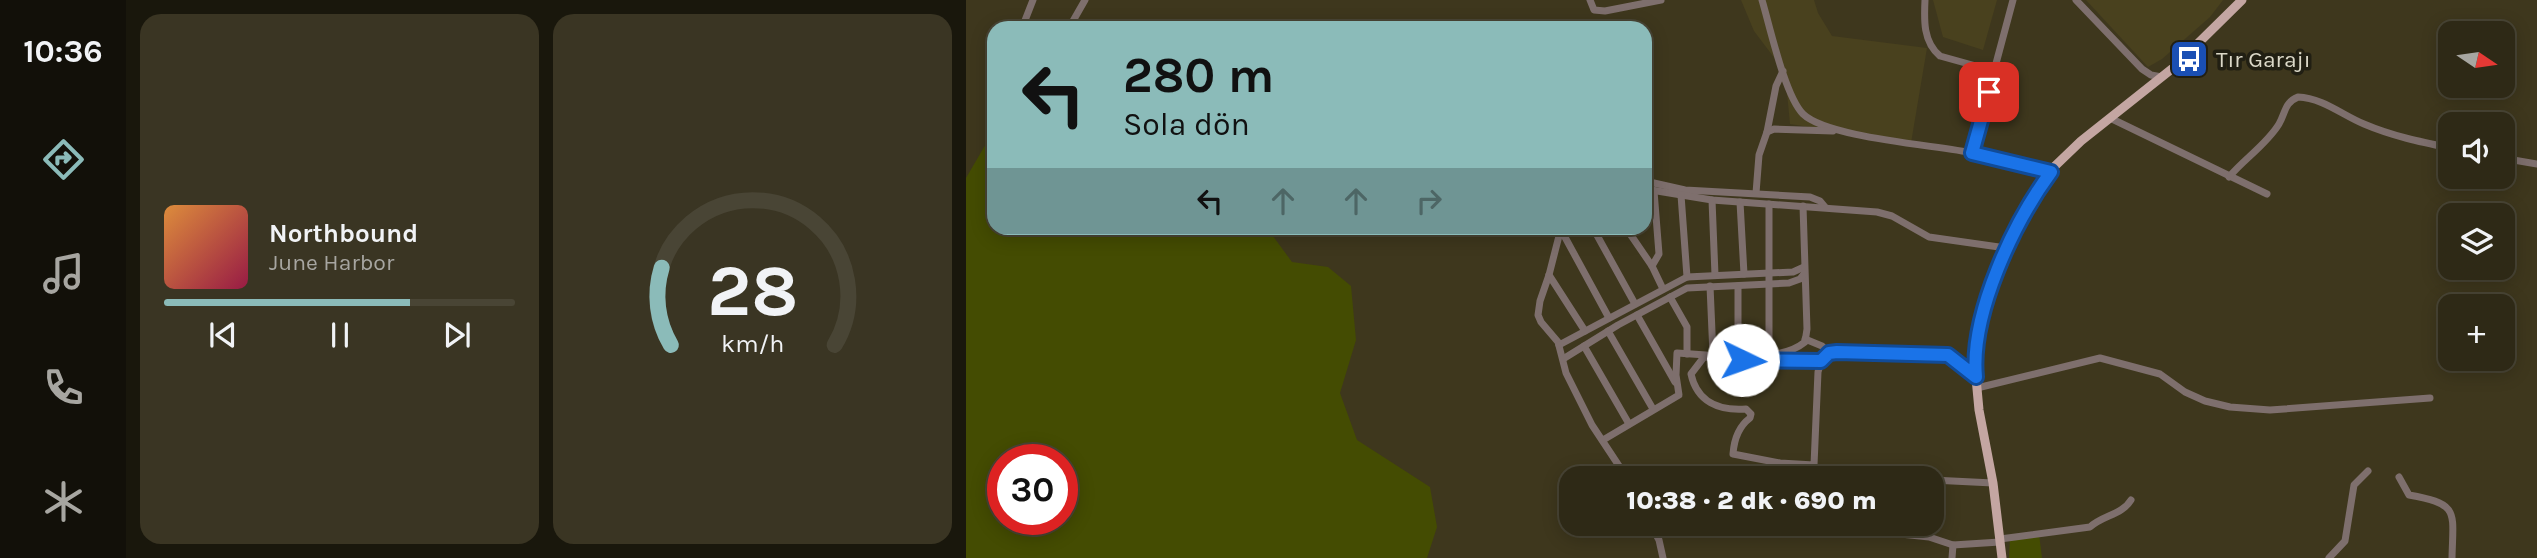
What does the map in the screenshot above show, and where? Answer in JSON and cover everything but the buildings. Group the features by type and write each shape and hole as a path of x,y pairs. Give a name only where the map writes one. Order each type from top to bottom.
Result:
{"main road":[{"path":"2002,558 1975,367 1982,321 1999,262 2030,201 2051,172 2081,141 2162,77 2242,0"}],"street":[{"path":"1025,21 1033,0"},
{"path":"1073,21 1085,0"},
{"path":"1590,0 1594,10 1605,11 1661,0"},
{"path":"1762,0 1783,71 1801,113 1813,122 1840,131"},
{"path":"1925,0 1926,34 1934,51 1940,56 1994,71"},
{"path":"1972,153 2013,0"},
{"path":"2076,0 2142,69 2151,75 2162,77"},
{"path":"1756,193 1759,155 1768,132 1776,86 1783,71"},
{"path":"2229,177 2279,125 2287,105 2298,97 2332,107 2366,125 2413,141 2438,146"},
{"path":"2110,118 2267,194"},
{"path":"1768,132 1774,129 1840,131 1972,153 2051,172"},
{"path":"2515,160 2537,164"},
{"path":"1652,183 1685,190 1810,197 1825,207"},
{"path":"1652,266 1659,254 1654,191 1712,200 1877,212 1892,216 1928,237 2006,248"},
{"path":"1681,195 1687,276"},
{"path":"1712,200 1715,275"},
{"path":"1740,202 1744,274"},
{"path":"1769,204 1769,355"},
{"path":"1603,440 1679,395 1677,353 1769,355 1798,348 1805,339 1807,329 1803,206"},
{"path":"1559,235 1538,314 1559,345 1566,373 1575,392 1619,466"},
{"path":"1565,235 1609,318"},
{"path":"1597,235 1635,304"},
{"path":"1631,235 1652,266 1663,289"},
{"path":"1559,345 1687,276 1769,274 1804,270"},
{"path":"1563,359 1687,288 1789,283 1800,279 1804,270"},
{"path":"1549,275 1585,331"},
{"path":"1738,285 1738,355"},
{"path":"1710,286 1713,355"},
{"path":"1670,297 1687,327 1687,354"},
{"path":"1637,315 1677,385"},
{"path":"1608,331 1653,409"},
{"path":"1805,339 1822,346 1829,353 1948,355 1976,377"},
{"path":"1584,346 1629,424"},
{"path":"1821,361 1762,362 1704,357 1691,374 1694,387 1702,398 1714,405 1734,410 1746,409 1751,414 1742,424 1733,454 1814,466 1818,372 1821,361 1829,353"},
{"path":"1977,388 2100,358 2160,374 2205,401 2230,407 2270,410 2430,398"},
{"path":"2329,558 2345,541 2354,485 2368,471"},
{"path":"2399,477 2409,495 2447,505 2452,513 2452,558"},
{"path":"1944,481 1993,483"},
{"path":"1916,536 1953,545 2090,527 2101,517 2126,509 2131,500"},
{"path":"1657,536 1663,558"},
{"path":"1952,558 1953,545"}],"shaded area":[{"path":"1741,0 1814,0 1818,13 1832,36 1927,48 1911,143 1790,124 1785,72 1754,31"},
{"path":"1933,0 1997,0 1983,50 1943,37"},
{"path":"2086,0 2223,0 2210,17 2162,59 2148,67"}],"green space":[{"path":"987,142 987,235 1272,235 1292,262 1328,267 1351,286 1356,340 1340,393 1357,440 1430,487 1437,527 1427,558 966,558 966,178"},
{"path":"2039,534 2042,558 2009,558 2010,538"}],"place":[{"name":"Tır Garajı","path":"2189,59"}],"route":[{"path":"1743,360 1821,361 1829,353 1837,352 1948,355 1976,377 1982,321 1999,262 2030,201 2051,172 1972,153 1989,92"}]}
